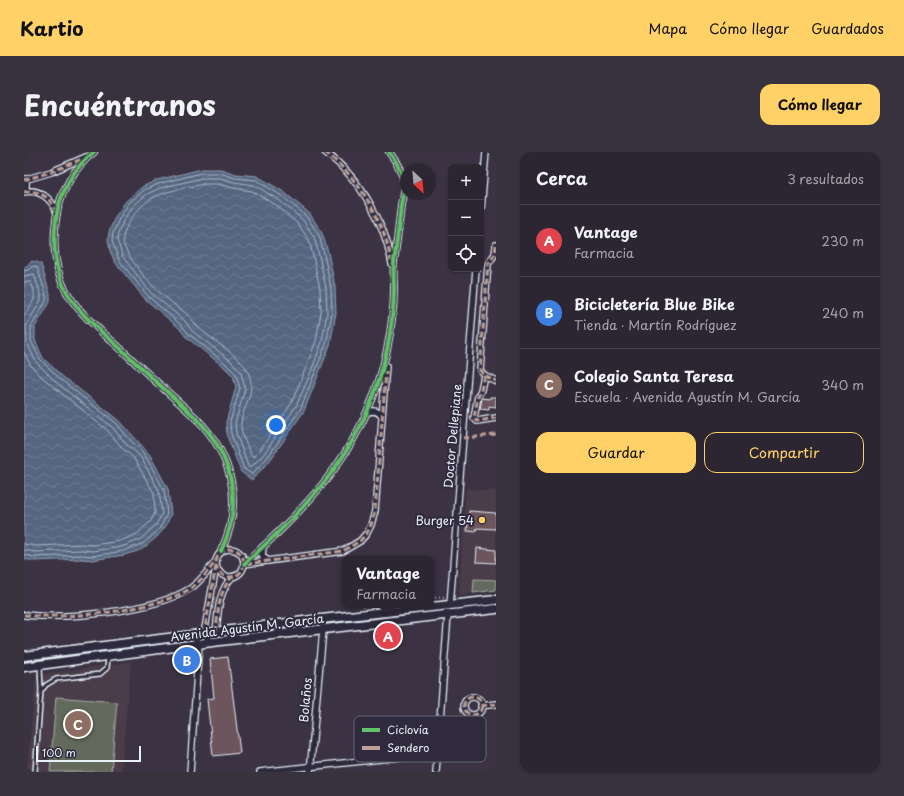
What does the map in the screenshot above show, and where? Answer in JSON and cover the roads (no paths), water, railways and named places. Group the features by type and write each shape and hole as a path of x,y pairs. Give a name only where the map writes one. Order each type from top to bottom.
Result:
{"main road":[{"name":"Avenida Agustín M. García","path":"434,607 496,600"},
{"name":"Avenida Agustín M. García","path":"24,656 424,608"},
{"name":"Avenida Agustín M. García","path":"24,666 212,642 496,609"}],"street":[{"path":"327,152 364,193 385,237 393,270"},
{"path":"244,564 343,552 360,541 367,533 371,525 375,511 387,350 392,310 393,270 399,235 404,186 400,171 394,159 388,152"},
{"path":"482,200 486,152"},
{"path":"57,213 55,208 44,196 34,191 25,192 25,179 51,172 72,164 93,153"},
{"path":"93,153 82,163 69,181 60,201 54,238 57,263 63,285 74,303 87,318 206,428 223,455 230,474 233,510 230,530 221,551 218,554 204,634 212,642"},
{"path":"385,237 391,240 397,238 399,235"},
{"path":"496,245 495,254 488,264 480,370 484,375 496,382"},
{"name":"Doctor Dellepiane","path":"450,605 476,272"},
{"path":"216,632 221,593 225,584 232,577 240,573 244,564 289,523 315,495 349,448 368,412 378,385 387,350"},
{"path":"484,375 474,418 477,421 496,418"},
{"path":"368,412 378,412 382,417"},
{"path":"263,547 262,556 268,561"},
{"path":"221,551 225,549 235,549 242,555 244,564"},
{"path":"216,564 220,573 224,576 232,577"},
{"path":"24,615 58,616 91,614 165,600 191,588 216,564"},
{"path":"208,612 218,613"},
{"path":"440,716 448,615"},
{"name":"Bolaños","path":"310,769 323,630"},
{"path":"190,772 199,644 193,635"},
{"path":"481,706 496,704"},
{"path":"260,772 310,769 366,762"},
{"path":"436,772 437,762"}],"lane":[{"path":"41,692 50,682 56,679 100,674 107,668 108,656"},
{"path":"34,772 41,692 40,665"}],"water":[{"path":"202,169 221,169 236,174 257,176 284,192 310,214 322,233 328,252 335,287 336,313 330,345 304,411 271,459 252,480 241,472 227,436 226,422 236,387 233,376 186,337 179,328 145,299 115,262 110,251 108,240 109,232 115,217 126,201 142,187 157,180"},
{"path":"32,261 41,264 50,294 50,302 35,327 35,340 43,358 62,376 119,420 150,455 168,489 171,514 166,526 157,537 138,551 93,560 81,559 35,561 24,559 24,268"}],"place":[{"name":"Burger 54","path":"482,520"},
{"name":"Vantage","path":"388,636"},
{"name":"Bicicletería Blue Bike","path":"187,660"},
{"name":"Colegio Santa Teresa","path":"78,724"}]}
